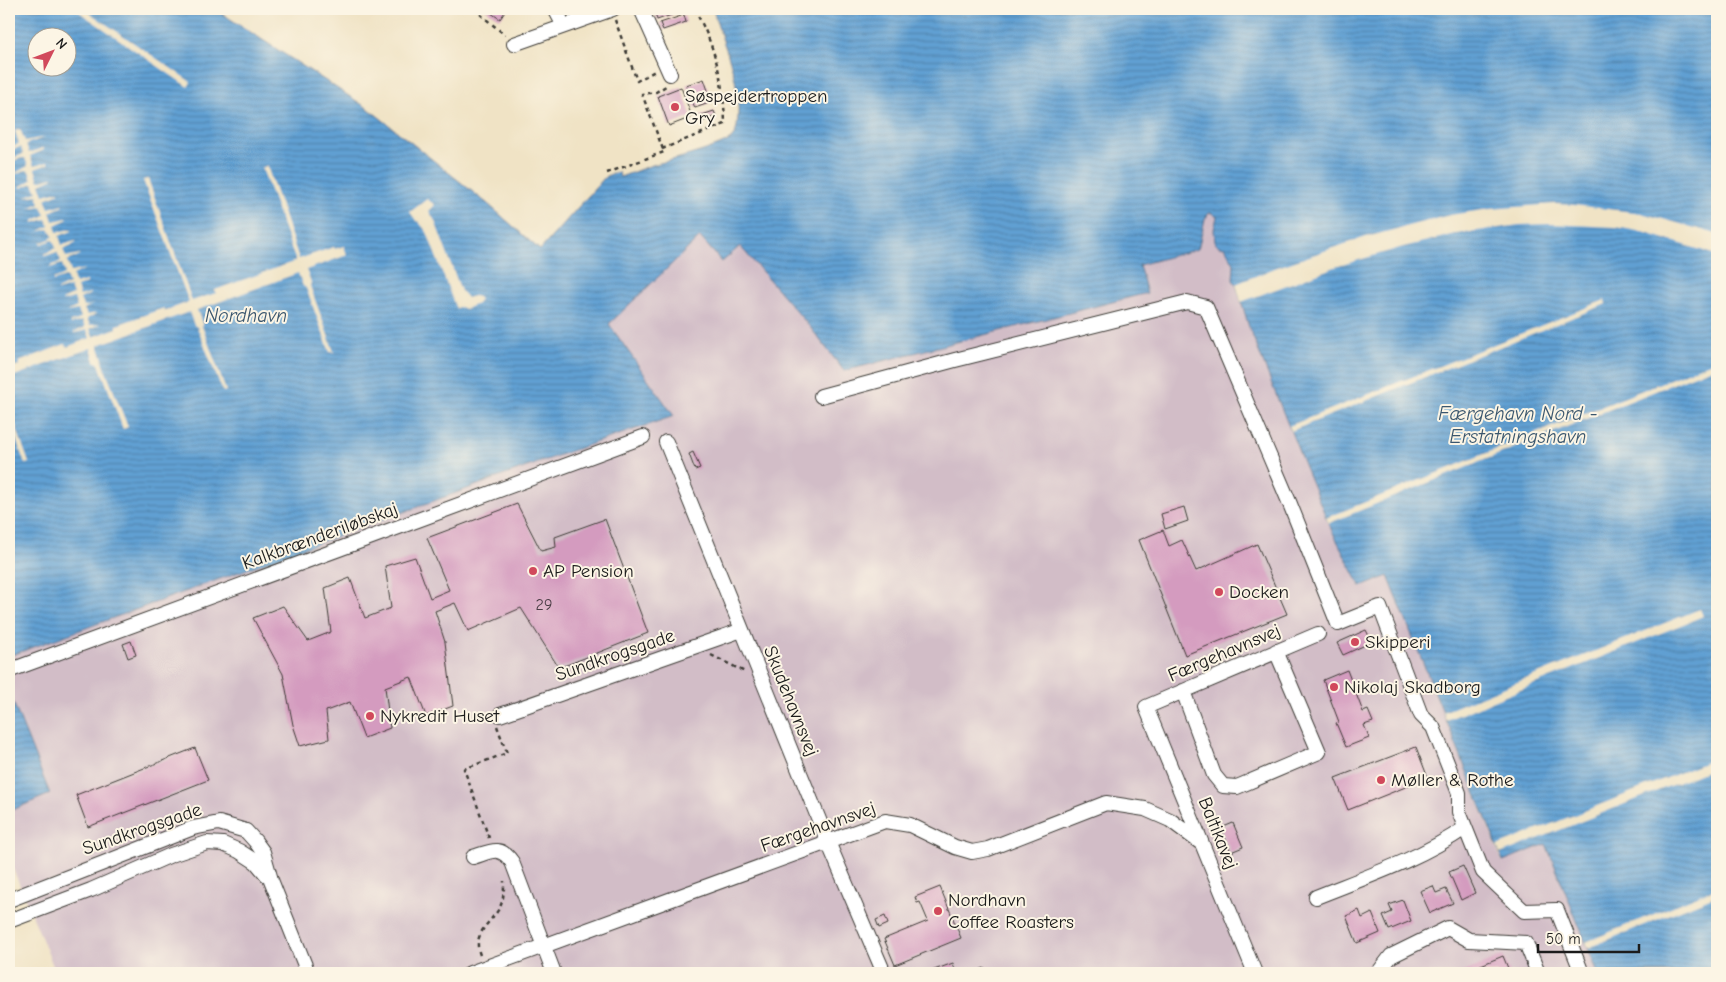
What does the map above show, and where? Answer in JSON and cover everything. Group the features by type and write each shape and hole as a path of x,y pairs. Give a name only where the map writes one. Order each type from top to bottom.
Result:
{"street":[{"path":"555,9 564,26"},
{"path":"514,44 612,9"},
{"path":"641,9 670,74"},
{"path":"820,396 954,360 1187,302 1206,307 1290,504 1338,624 1380,607 1421,715 1433,727 1459,793 1459,812 1483,872 1524,911 1557,910 1582,973"},
{"name":"Kalkbrænderiløbskaj","path":"11,670 642,437"},
{"name":"Skudehavnsvej","path":"666,442 828,842 884,973"},
{"name":"Sundkrogsgade","path":"500,715 742,630"},
{"name":"Færgehavnsvej","path":"1146,707 1318,634"},
{"path":"1183,691 1214,775 1223,786 1237,787 1319,752 1276,651"},
{"name":"Baltikavej","path":"1146,707 1255,973"},
{"name":"Færgehavnsvej","path":"470,973 885,821 910,825 955,847 972,852 988,849 1106,803 1145,808 1170,820 1201,843"},
{"name":"Sundkrogsgade","path":"9,900 193,828 219,823 246,831 263,852 271,880"},
{"path":"1316,897 1423,853 1446,842 1465,828"},
{"name":"Sundkrogsgade","path":"9,921 92,890 147,864 207,843 223,844 239,851 256,862 271,880"},
{"path":"473,857 494,850 503,852 512,862 554,973"},
{"path":"271,880 308,973"},
{"path":"1378,973 1391,956 1448,928 1469,940 1526,943 1538,973"}],"path":[{"path":"474,9 496,26 514,44"},
{"path":"607,173 664,152 642,94 656,92 670,80 670,74 657,71 637,81 612,9"},
{"path":"662,149 725,124 724,99 719,69 707,34 694,9"},
{"path":"694,647 763,681"},
{"path":"494,850 464,769 507,753 496,728 500,715"},
{"path":"486,968 477,946 479,937 500,907 504,895 504,878"}],"shaded area":[{"path":"664,162 740,245 810,327 844,371 1146,293 1139,265 1198,249 1205,219 1209,213 1215,214 1217,217 1219,246 1225,247 1234,264 1233,273 1249,327 1331,529 1361,587 1388,576 1502,861 1546,844 1598,973 56,973 9,859 9,656 568,452 673,416 609,324 606,176 618,172 620,177"}],"water":[{"path":"9,9 215,9 369,109 488,204 540,250 606,176 618,172 620,177 653,165 700,152 720,145 732,138 737,127 738,116 736,87 734,74 713,9 1717,9 1717,973 1598,973 1546,844 1503,861 1388,576 1361,587 1331,529 1249,327 1236,284 1233,280 1234,264 1225,247 1215,243 1214,229 1217,217 1212,213 1209,213 1205,219 1198,249 1139,265 1147,293 844,371 810,327 740,246 722,262 700,237 609,324 674,416 568,452 9,656"},
{"path":"9,692 50,794 10,811 9,807"}],"pier":[{"path":"75,9 84,9 191,82 188,87"},
{"path":"20,129 25,141 46,137 26,145 29,153 43,148 44,150 30,156 34,166 48,162 48,164 35,169 39,181 53,178 40,184 44,195 58,191 59,193 45,199 49,208 63,206 50,212 53,221 68,219 55,225 57,232 71,229 72,231 59,236 62,245 76,241 76,243 63,249 66,257 80,254 67,261 71,272 85,269 73,275 75,284 87,281 87,283 77,287 80,296 90,293 80,299 83,306 94,304 84,309 87,315 97,313 87,319 90,325 101,324 90,329 93,337 117,328 117,325 164,308 165,311 189,302 143,180 148,179 192,301 216,293 215,290 296,261 262,168 267,166 299,259 334,247 335,249 344,246 347,255 306,270 334,352 330,352 306,288 303,286 298,273 197,310 226,391 223,392 189,312 98,345 103,359 102,362 128,427 123,429 99,364 95,361 91,348 9,378 9,368 20,365 19,362 65,344 67,347 90,338 87,330 74,333 85,327 82,321 71,324 70,322 81,317 78,310 66,312 77,307 74,298 62,300 73,295 70,287 57,291 69,284 66,277 53,281 53,279 65,273 62,264 49,268 61,261 57,252 45,256 44,254 56,248 53,240 40,243 53,236 49,229 37,232 49,226 46,219 33,223 33,221 45,215 41,206 28,208 40,203 37,195 24,197 37,192 33,183 21,188 21,186 32,180 29,171 15,173 28,166 25,158 9,162 9,160 23,154 21,147 9,150 9,148 19,143 15,131"},
{"path":"427,199 435,205 429,211 435,221 461,291 467,298 474,296 480,300 477,304 465,309 460,307 456,309 427,232 410,212"},
{"path":"1555,204 1641,213 1713,233 1717,235 1717,255 1643,232 1616,227 1550,224 1519,225 1456,234 1403,247 1335,267 1241,302 1236,284 1275,268 1359,239 1450,215 1490,209"},
{"path":"1605,300 1606,304 1291,431 1289,426"},
{"path":"1717,360 1717,366 1329,523 1326,518"},
{"path":"9,407 29,463 25,464 9,419"},
{"path":"1700,609 1703,616 1446,720 1443,712"},
{"path":"1717,758 1717,767 1500,854 1497,846"},
{"path":"1717,888 1717,895 1588,948 1586,942"}],"building":[{"path":"485,9 507,9 500,19"},
{"path":"569,9 585,9 571,14"},
{"path":"666,9 679,9 680,12 657,20 655,12"},
{"path":"684,15 686,22 663,30 660,23"},
{"path":"704,79 712,102 695,108 686,85"},
{"name":"Søspejdertroppen Gry","path":"681,87 692,117 669,126 658,96"},
{"path":"714,111 716,116 701,122 699,116"},
{"path":"693,452 700,468 695,470 689,454"},
{"path":"517,504 541,551 556,547 555,537 605,519 648,633 559,668 521,608 468,631 455,603 435,611 445,642 453,706 426,716 411,677 385,687 390,728 364,738 350,702 326,711 329,739 300,746 293,725 283,674 253,618 283,606 308,641 331,632 325,588 350,578 365,618 391,608 385,566 415,557 430,598 449,590 427,538"},
{"path":"1184,507 1188,521 1165,529 1161,514"},
{"name":"Docken","path":"1163,530 1169,546 1182,540 1196,571 1257,544 1287,614 1185,655 1139,540"},
{"name":"Skipperi","path":"1366,630 1372,642 1343,655 1337,643"},
{"path":"131,641 136,655 128,658 123,644"},
{"path":"1347,670 1363,712 1368,710 1373,722 1364,725 1369,738 1346,747 1336,723 1339,722 1323,680"},
{"path":"1416,747 1428,778 1348,810 1335,778"},
{"path":"195,748 208,780 88,827 76,795"},
{"path":"1233,823 1243,847 1231,852 1221,828"},
{"path":"1463,866 1475,893 1461,900 1449,872"},
{"path":"1433,886 1436,893 1446,889 1453,903 1430,913 1420,891"},
{"path":"940,887 961,938 895,965 884,939 928,921 920,902 917,903 915,897"},
{"path":"1403,900 1411,921 1389,930 1383,916 1392,912 1389,905"},
{"path":"1359,910 1362,918 1372,913 1380,933 1357,943 1346,916"},
{"path":"885,916 888,924 879,928 876,920"},
{"path":"1503,956 1510,973 1460,973 1471,969"},
{"path":"953,963 956,973 926,973"},
{"path":"984,968 986,973 972,973"}],"place":[{"name":"Søspejdertroppen Gry","path":"675,107"},
{"name":"AP Pension","path":"533,571"},
{"name":"Docken","path":"1219,592"},
{"name":"Skipperi","path":"1355,642"},
{"name":"Nikolaj Skadborg","path":"1334,687"},
{"name":"Nykredit Huset","path":"370,716"},
{"name":"Møller & Rothe","path":"1381,780"},
{"name":"Nordhavn Coffee Roasters","path":"938,911"}],"water label":[{"name":"Nordhavn","path":"246,315"},
{"name":"Færgehavn Nord - Erstatningshavn","path":"1518,424"}]}
